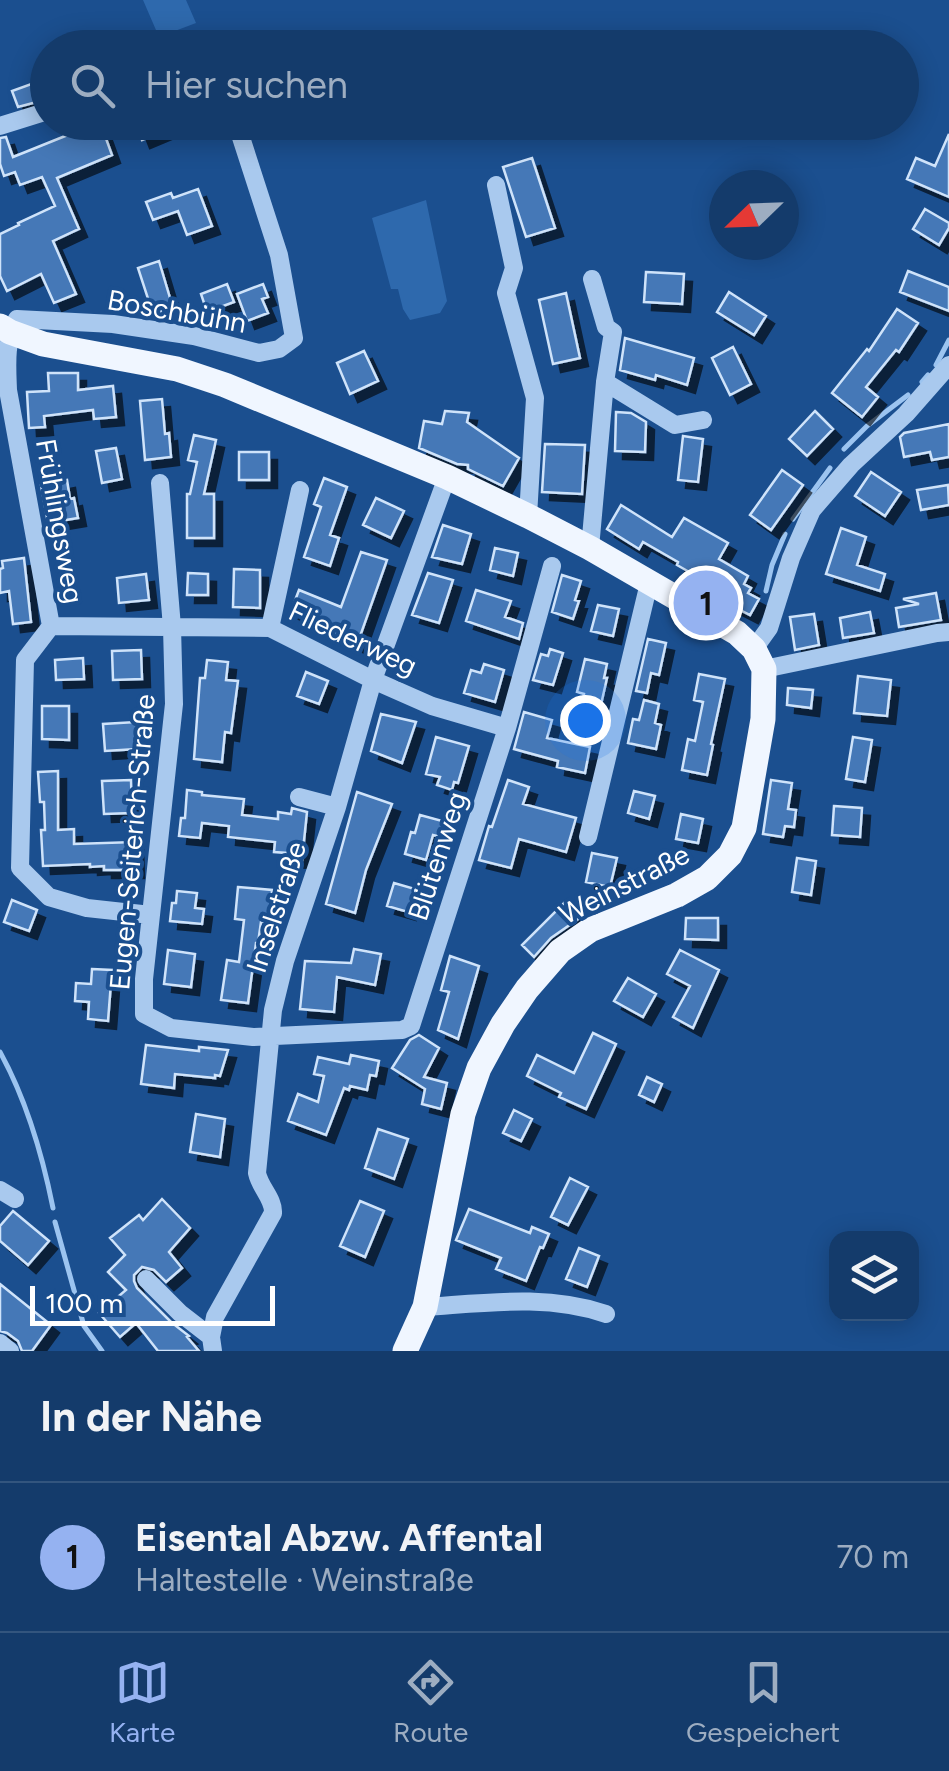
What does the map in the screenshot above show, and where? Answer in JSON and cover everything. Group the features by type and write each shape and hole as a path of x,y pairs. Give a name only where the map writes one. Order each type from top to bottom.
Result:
{"main road":[{"path":"4,332 43,344 176,369 225,385 447,477 590,548 737,633 759,659"},
{"name":"Weinstraße","path":"405,1351 425,1307 463,1114 479,1068 503,1024 560,951 590,930 678,895 707,878 730,855 744,828 762,719 759,659"}],"street":[{"path":"0,126 30,117"},
{"name":"Boschbühn","path":"4,332 17,319 113,324 194,336 259,353 279,349 294,338 278,255 242,140"},
{"path":"496,185 514,268 506,293 535,398 528,516"},
{"path":"590,548 613,332 606,327 592,278"},
{"name":"Frühlingsweg","path":"4,332 8,390 51,626 25,660 20,868 49,897 87,908 151,915"},
{"path":"949,365 906,414 850,465 812,510 791,558 759,659 949,632"},
{"path":"605,382 675,425 703,420"},
{"name":"Inselstraße","path":"212,1344 215,1317 273,1214 274,1205 257,1173 273,1010 285,961 337,806 373,680 447,477"},
{"name":"Eugen-Seiterich-Straße","path":"160,484 174,704 144,980 144,1014 171,1028 272,1037"},
{"path":"270,628 300,490"},
{"name":"Blütenweg","path":"272,1037 402,1030 412,1026 507,728 552,566"},
{"path":"588,837 648,583"},
{"name":"Fliederweg","path":"51,626 270,628 432,706 507,728"},
{"path":"299,797 337,806"},
{"path":"146,1280 212,1344"},
{"path":"425,1307 533,1300 584,1306 606,1314"},
{"path":"0,1343 10,1351"}],"shaded area":[{"path":"143,0 186,0 196,23 178,30 156,30"},
{"path":"426,200 447,301 440,313 410,320 398,289 391,289 372,218"}],"building":[{"path":"30,84 30,104 18,107 12,91"},
{"path":"949,134 949,197 907,179 916,158 935,166"},
{"path":"6,137 13,157 55,140 107,140 112,155 57,178 79,229 53,241 76,294 54,303 41,274 7,291 0,276 0,234 55,206 42,177 20,185 15,172 4,176 0,138"},
{"path":"532,158 555,228 526,237 503,167"},
{"path":"198,189 212,226 187,235 178,211 153,220 146,202"},
{"path":"925,209 949,223 939,245 913,229"},
{"path":"159,261 173,308 153,314 138,268"},
{"path":"908,271 949,287 949,311 900,292"},
{"path":"646,272 684,274 682,304 644,302"},
{"path":"227,284 234,302 207,312 201,294"},
{"path":"263,284 268,297 262,299 268,313 247,321 237,294"},
{"path":"729,292 766,316 754,335 717,312"},
{"path":"566,293 580,358 553,364 539,300"},
{"path":"897,309 918,323 899,352 896,350 866,387 878,397 862,417 832,393 869,351"},
{"path":"625,338 694,358 687,385 620,370"},
{"path":"733,347 751,384 730,395 712,358"},
{"path":"364,351 378,381 350,394 337,363"},
{"path":"48,373 78,373 78,390 113,386 116,417 94,419 93,410 44,416 45,427 29,428 27,392 49,391"},
{"path":"162,399 171,457 145,460 140,401"},
{"path":"445,411 469,413 467,422 519,458 503,486 468,469 468,465 419,448 424,421 442,424"},
{"path":"815,411 833,429 807,456 789,439"},
{"path":"616,412 631,413 646,422 645,452 615,451"},
{"path":"949,424 949,457 932,460 930,452 904,457 900,437 904,433"},
{"path":"194,435 216,440 204,494 214,494 214,538 187,538 187,494 197,462 188,460"},
{"path":"683,436 703,439 698,482 678,480"},
{"path":"545,444 585,445 582,494 542,492"},
{"path":"116,448 122,479 102,483 96,451"},
{"path":"239,452 269,452 269,480 239,480"},
{"path":"782,470 803,485 771,530 750,515"},
{"path":"871,472 901,492 885,516 855,496"},
{"path":"324,478 347,487 330,535 339,538 330,566 304,557 321,507 314,504"},
{"path":"67,480 78,518 48,523 41,485"},
{"path":"948,485 949,505 921,510 917,490"},
{"path":"376,498 404,511 391,538 363,525"},
{"path":"621,505 672,537 684,518 728,543 719,559 748,576 744,584 751,588 748,593 759,599 750,615 715,597 721,587 643,542 639,549 607,529"},
{"path":"443,525 471,534 462,564 432,557"},
{"path":"841,528 866,537 857,565 885,574 880,591 826,574"},
{"path":"495,548 518,553 513,576 490,570"},
{"path":"361,552 387,560 357,645 332,636 334,629 291,611 299,590 341,607"},
{"path":"24,558 31,622 13,624 9,591 0,593 0,569 2,561"},
{"path":"234,569 260,570 260,608 233,607"},
{"path":"188,573 208,574 208,595 187,595"},
{"path":"428,573 453,580 439,623 412,615"},
{"path":"146,574 149,600 119,603 117,578"},
{"path":"562,575 581,581 573,619 552,612"},
{"path":"476,590 511,601 505,617 523,623 519,639 466,621"},
{"path":"936,593 941,620 899,627 896,608 919,604 903,599"},
{"path":"598,605 619,609 613,636 591,631"},
{"path":"870,612 874,633 843,638 840,618"},
{"path":"814,614 819,645 795,650 790,617"},
{"path":"648,639 666,643 659,675 651,673 647,693 636,691"},
{"path":"550,649 563,653 553,685 533,680 541,654 548,656"},
{"path":"141,650 142,679 113,680 112,651"},
{"path":"83,658 84,679 56,680 55,660"},
{"path":"585,659 607,664 600,709 582,704 584,694 577,692"},
{"path":"207,660 228,662 226,680 238,681 231,733 225,732 222,762 194,759 200,678 205,678"},
{"path":"484,664 504,670 495,702 464,693 471,670 481,673"},
{"path":"306,672 328,681 319,704 297,696"},
{"path":"699,674 725,679 707,775 682,770 688,739 695,741 703,702 694,700"},
{"path":"858,676 891,680 887,716 854,713"},
{"path":"788,688 813,690 811,708 787,705"},
{"path":"644,700 659,704 655,723 661,725 656,749 628,743 633,719 639,720"},
{"path":"42,706 69,706 69,740 42,739"},
{"path":"524,712 552,720 547,738 590,747 585,773 557,767 558,761 514,749"},
{"path":"381,714 416,722 402,763 371,751"},
{"path":"136,722 137,749 105,751 103,724"},
{"path":"436,737 469,746 458,783 454,782 452,790 437,785 440,777 426,774"},
{"path":"853,737 872,740 865,782 846,779"},
{"path":"58,771 58,830 74,829 74,844 135,842 136,870 104,870 104,866 90,864 43,866 44,802 40,802 38,772"},
{"path":"131,780 132,813 104,814 102,781"},
{"path":"508,780 529,787 523,804 576,818 566,852 519,839 511,868 479,860"},
{"path":"771,780 792,783 788,809 796,810 794,827 785,826 783,837 763,834"},
{"path":"187,790 244,799 242,815 278,819 278,812 291,814 292,808 307,812 302,860 286,859 287,853 274,852 275,842 228,837 229,826 202,823 200,838 179,836"},
{"path":"634,791 655,796 649,819 628,813"},
{"path":"357,792 392,804 366,870 355,913 326,904"},
{"path":"834,806 862,808 860,837 832,835"},
{"path":"681,814 703,819 698,843 676,839"},
{"path":"420,815 446,822 441,837 433,835 426,860 405,854"},
{"path":"592,853 617,858 610,887 586,882"},
{"path":"797,858 816,861 811,895 792,892"},
{"path":"394,883 415,889 408,912 387,906"},
{"path":"238,887 272,890 269,922 261,922 256,943 248,1003 221,1000 227,960 239,962 244,920 235,919"},
{"path":"177,891 197,893 195,908 204,909 202,924 170,921"},
{"path":"12,900 37,910 29,931 4,922"},
{"path":"566,901 581,917 551,938 534,957 522,945"},
{"path":"686,918 718,918 718,940 685,939"},
{"path":"354,949 381,954 375,985 337,977 334,1012 300,1009 305,961 351,963"},
{"path":"168,950 195,954 191,987 164,984"},
{"path":"680,950 719,970 693,1028 673,1017 690,986 667,974"},
{"path":"450,956 479,966 458,1039 438,1030 449,992 441,990"},
{"path":"92,969 112,970 108,1021 88,1019 89,1002 75,1001 76,983 91,984"},
{"path":"628,978 656,994 643,1017 614,1001"},
{"path":"593,1033 616,1044 586,1109 527,1076 537,1055 574,1073"},
{"path":"419,1035 439,1048 424,1077 447,1083 441,1109 422,1104 425,1089 392,1068 410,1040"},
{"path":"146,1045 228,1050 220,1076 175,1074 174,1088 141,1084"},
{"path":"351,1055 379,1061 376,1076 370,1075 367,1090 344,1088 326,1135 288,1121 298,1094 318,1102 324,1076 314,1074 318,1057 349,1064"},
{"path":"647,1077 662,1084 654,1102 639,1095"},
{"path":"514,1110 532,1119 521,1141 503,1133"},
{"path":"196,1114 225,1119 220,1157 190,1152"},
{"path":"378,1129 408,1139 394,1179 365,1168"},
{"path":"570,1178 588,1187 568,1225 551,1217"},
{"path":"162,1199 190,1228 169,1252 182,1268 166,1282 154,1270 142,1267 134,1281 199,1351 158,1351 136,1323 120,1337 99,1313 126,1290 108,1272 125,1255 110,1238 139,1215 143,1220"},
{"path":"360,1201 384,1211 365,1257 340,1246"},
{"path":"469,1209 530,1233 532,1227 549,1234 526,1281 496,1269 501,1258 456,1240"},
{"path":"13,1211 49,1241 28,1265 0,1241 0,1226"},
{"path":"579,1248 599,1256 587,1287 566,1279"},
{"path":"0,1284 51,1325 32,1351 22,1351 18,1341 0,1331"}],"waterway":[{"path":"936,365 949,340"},
{"path":"922,382 928,375"},
{"path":"844,449 908,395"},
{"path":"793,519 830,468"},
{"path":"766,591 785,534"},
{"path":"0,1052 33,1128 53,1208"},
{"path":"55,1222 84,1326 102,1351"}],"place":[{"name":"Eisental Abzw. Affental","path":"706,603"}]}
